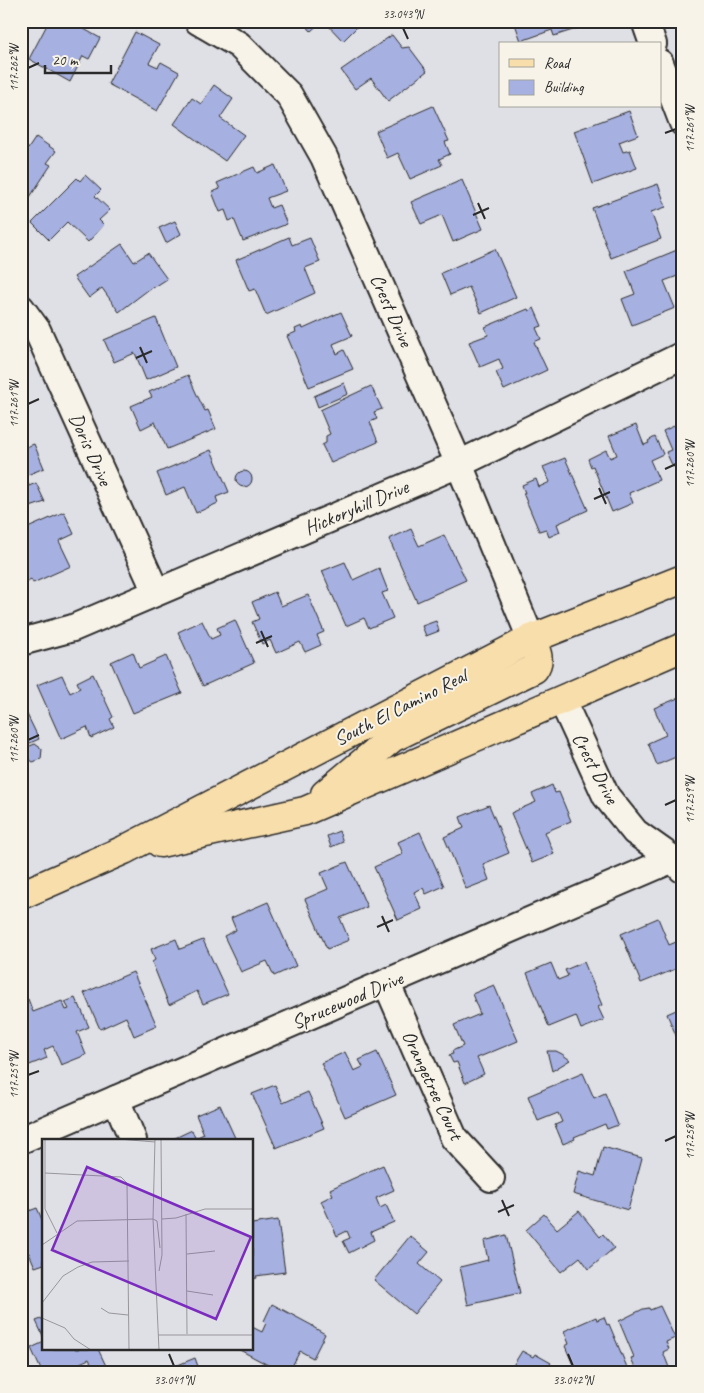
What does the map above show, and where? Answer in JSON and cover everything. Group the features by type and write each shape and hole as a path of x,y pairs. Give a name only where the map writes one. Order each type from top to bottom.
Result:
{"main road":[{"name":"South El Camino Real","path":"21,895 124,850 531,639 683,579"},
{"path":"306,811 392,738 534,669 538,664 538,659 531,639"},
{"name":"South El Camino Real","path":"124,850 306,811 683,648"}],"street":[{"name":"Crest Drive","path":"198,21 238,45 289,95 324,157 459,464 531,639"},
{"path":"645,21 652,42"},
{"path":"662,68 683,123"},
{"name":"Doris Drive","path":"21,308 37,330 156,592"},
{"name":"Hickoryhill Drive","path":"21,642 72,628 459,464 683,355"},
{"name":"Crest Drive","path":"562,700 606,796 635,832 678,864"},
{"name":"Sprucewood Drive","path":"21,1140 387,984 678,864"},
{"name":"Orangetree Court","path":"387,984 454,1138 491,1178"},
{"path":"116,1099 133,1139"}],"building":[{"path":"49,21 77,21 75,24 100,38 89,59 83,56 70,82 29,59"},
{"path":"302,21 322,21 311,31"},
{"path":"324,21 363,21 343,41"},
{"path":"514,21 573,21 576,29 554,36 552,30 521,41"},
{"path":"135,32 159,45 149,63 158,67 161,62 179,72 157,111 108,84"},
{"path":"392,35 402,48 409,47 427,71 388,101 371,78 355,89 341,70"},
{"path":"214,85 233,99 220,118 244,135 225,161 174,124 192,98 201,104"},
{"path":"433,106 449,141 445,142 450,154 439,159 442,165 410,179 398,153 387,158 376,131"},
{"path":"629,111 638,135 619,142 623,152 630,150 637,168 593,184 574,131"},
{"path":"36,137 56,151 47,163 51,165 28,200 21,195 21,145 28,149"},
{"path":"275,165 286,191 267,198 271,208 279,205 287,224 243,241 234,219 229,221 225,210 220,212 212,192 220,189 217,183 254,167 257,173"},
{"path":"85,175 101,190 95,196 110,210 99,220 104,225 88,242 67,222 49,240 32,223 77,178 80,181"},
{"path":"462,180 483,229 453,242 442,215 421,224 411,202"},
{"path":"658,184 666,207 651,212 661,239 611,258 592,208"},
{"path":"175,221 181,234 166,243 159,228"},
{"path":"289,237 292,245 310,238 320,262 305,268 315,293 266,315 255,289 249,291 236,260"},
{"path":"122,244 134,262 148,253 167,279 152,287 119,312 102,288 89,298 74,277"},
{"path":"495,249 516,297 481,313 469,287 450,295 441,273"},
{"path":"677,250 683,264 683,274 664,281 675,308 632,325 622,299 635,294 626,271"},
{"path":"534,308 542,326 536,328 541,339 534,342 547,370 504,390 496,372 503,369 499,359 480,367 469,342 488,335 485,327"},
{"path":"341,312 352,336 333,344 337,354 344,350 353,369 309,387 287,336 296,332 295,329 302,326 303,329"},
{"path":"156,318 176,367 146,380 135,353 114,362 104,340"},
{"path":"188,375 205,411 208,410 216,429 167,449 155,422 141,429 131,406 152,397 149,392"},
{"path":"344,383 348,394 318,407 314,396"},
{"path":"371,386 382,409 374,412 377,419 370,422 378,442 331,463 322,445 326,443 326,436 330,434 320,410"},
{"path":"683,422 683,463 673,467 666,452 671,450 663,431"},
{"path":"636,425 644,445 655,437 663,454 650,460 659,480 629,493 633,503 612,512 593,466 591,467 588,459 606,450 610,458 617,455 609,436"},
{"path":"34,444 44,468 25,476 29,486 36,483 45,502 21,510 21,449"},
{"path":"211,450 229,492 216,497 218,503 196,513 185,487 166,495 157,473"},
{"path":"565,458 588,510 557,524 560,532 549,537 546,529 539,531 523,493 525,493 522,485 536,479 539,487 550,482 543,467"},
{"path":"244,471 250,473 252,479 250,485 244,487 238,485 236,479 238,473"},
{"path":"64,512 74,534 59,541 71,566 33,583 31,579 24,583 21,578 21,561 23,560 21,556 21,531"},
{"path":"411,529 419,546 444,535 466,580 417,602 389,539"},
{"path":"345,562 353,580 379,568 388,591 382,593 393,618 369,628 364,618 346,626 322,571"},
{"path":"275,592 281,606 308,595 324,632 317,635 321,645 305,652 300,642 276,653 270,640 262,644 252,622 259,619 252,602"},
{"path":"235,620 254,663 203,686 178,632 202,621 211,639 220,635 217,628"},
{"path":"436,621 439,631 426,636 422,626"},
{"path":"133,652 139,668 166,656 182,693 133,713 111,662"},
{"path":"93,674 113,717 110,719 114,727 91,738 87,727 61,739 37,685 62,675 70,693 80,688 77,682"},
{"path":"683,696 683,754 657,765 648,743 666,735 654,708"},
{"path":"21,702 39,739 21,747"},
{"path":"35,744 42,749 41,759 33,762 25,756 27,747"},
{"path":"552,785 555,793 559,792 571,821 545,832 554,854 532,863 511,813 536,802 532,794"},
{"path":"489,805 509,853 483,864 489,880 466,889 444,837 464,828 460,817"},
{"path":"339,831 343,842 331,847 327,836"},
{"path":"420,832 444,886 426,894 423,888 414,892 422,909 398,920 374,867 403,854 398,842"},
{"path":"347,862 367,907 340,918 349,940 327,949 305,899 328,889 321,873"},
{"path":"268,902 296,966 274,976 267,961 241,972 224,936 236,930 231,918"},
{"path":"658,918 669,945 683,939 683,966 641,983 621,934"},
{"path":"176,939 180,949 203,940 228,994 203,1004 197,991 169,1005 152,962 155,960 151,949"},
{"path":"584,962 602,1005 598,1007 604,1020 581,1029 576,1016 549,1027 527,973 551,963 558,980 568,976 565,970"},
{"path":"133,972 157,1026 134,1036 126,1017 100,1029 84,993"},
{"path":"494,985 518,1041 477,1058 484,1074 465,1083 457,1062 453,1063 449,1055 453,1054 452,1051 463,1046 454,1025 480,1014 472,994"},
{"path":"75,998 89,1027 77,1032 86,1055 61,1065 53,1046 44,1050 47,1058 27,1066 21,1051 21,1002 28,999 33,1012 62,1001 66,1010 69,1009 65,1002"},
{"path":"683,1007 683,1052 667,1014"},
{"path":"547,1051 556,1051 570,1060 552,1071"},
{"path":"345,1052 354,1071 363,1067 359,1060 377,1052 396,1095 345,1117 321,1063"},
{"path":"583,1073 594,1098 605,1093 618,1125 607,1129 605,1124 574,1137 575,1139 563,1144 555,1125 562,1122 558,1113 538,1121 528,1096"},
{"path":"275,1085 283,1103 308,1092 324,1128 276,1148 252,1094"},
{"path":"220,1105 236,1139 173,1139 192,1130 195,1138 204,1134 196,1115"},
{"path":"603,1147 642,1158 628,1210 573,1194 579,1171 595,1176"},
{"path":"383,1165 394,1190 376,1198 380,1208 386,1205 394,1222 371,1232 374,1240 349,1253 343,1241 350,1238 347,1231 337,1236 321,1201 333,1195 330,1189"},
{"path":"37,1208 42,1219 42,1265 35,1267 29,1253 21,1257 21,1214"},
{"path":"579,1211 600,1237 603,1234 614,1248 589,1269 580,1257 561,1272 526,1230 544,1214 557,1229"},
{"path":"278,1220 285,1272 256,1276 257,1278 254,1279 254,1224"},
{"path":"506,1235 520,1293 468,1305 460,1267 488,1260 484,1241"},
{"path":"410,1236 429,1252 419,1264 440,1282 414,1314 374,1280"},
{"path":"272,1304 325,1334 313,1358 300,1351 289,1372 281,1372 240,1350 254,1350 254,1328 262,1332 266,1323 264,1321"},
{"path":"660,1306 675,1338 666,1342 669,1349 663,1352 670,1370 665,1372 637,1372 631,1358 634,1357 619,1321 643,1309 649,1308 650,1310"},
{"path":"596,1317 597,1320 604,1317 607,1325 609,1324 629,1372 587,1372 586,1369 576,1372 565,1346 569,1344 564,1331"},
{"path":"42,1319 42,1334 36,1321"},
{"path":"42,1343 42,1350 98,1350 107,1368 95,1372 89,1359 60,1372 42,1372 31,1348"},
{"path":"522,1351 533,1357 535,1354 551,1363 546,1371 548,1372 509,1372"},
{"path":"195,1358 200,1372 175,1372 173,1367"}]}
